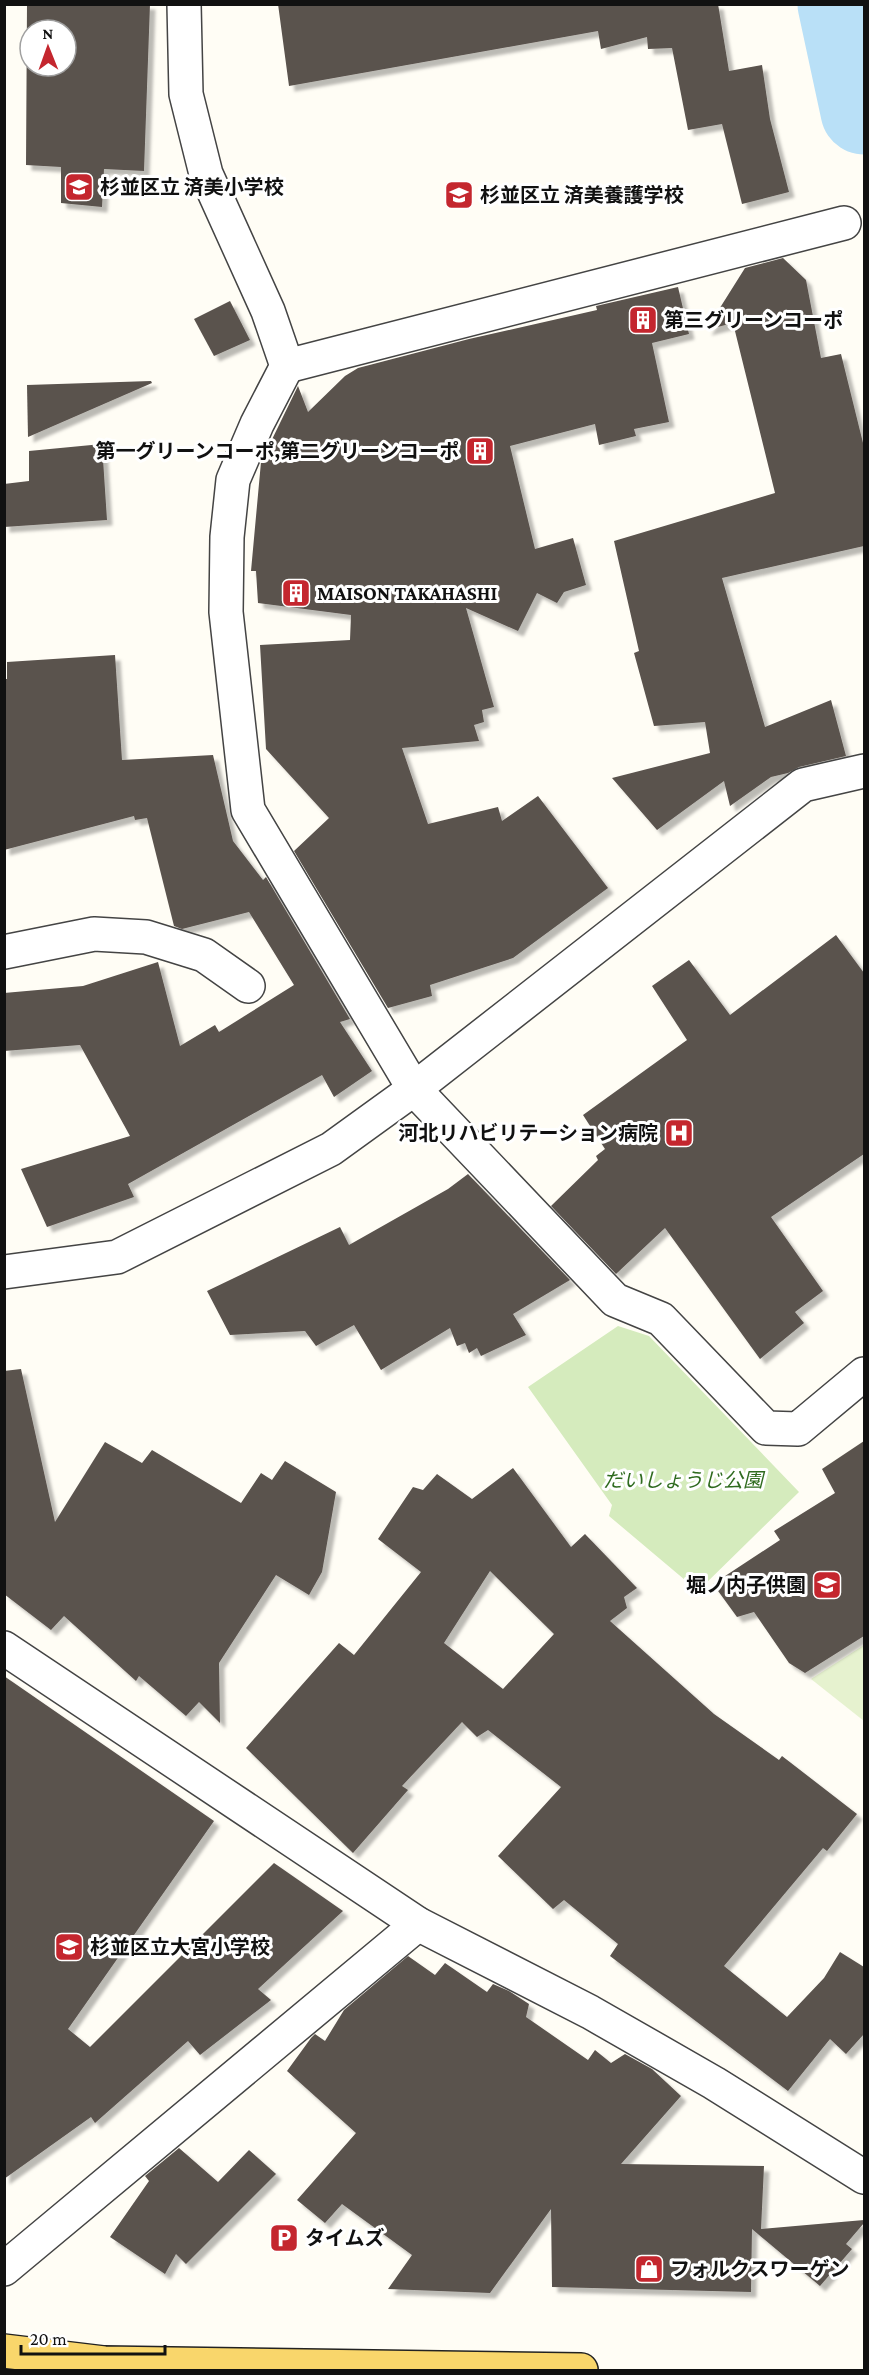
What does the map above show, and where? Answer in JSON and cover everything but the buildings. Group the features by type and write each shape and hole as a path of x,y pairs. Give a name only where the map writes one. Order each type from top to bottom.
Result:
{"main road":[{"path":"4,2351 104,2363 580,2370"}],"street":[{"path":"184,4 186,94 207,174 268,311 287,366 257,424 233,480 226,537 226,612 248,810 414,1089 615,1300 662,1319 766,1428 798,1430 864,1374"},
{"path":"287,366 844,223"},
{"path":"4,1272 117,1257 331,1149 414,1089 803,785 864,771"},
{"path":"4,952 94,933 146,937 204,955 248,986"},
{"path":"4,1648 418,1924 590,2012 714,2083 864,2177"},
{"path":"4,2269 418,1924"}],"green space":[{"name":"だいしょうじ公園","path":"618,1326 649,1336 799,1492 698,1591 609,1516 612,1505 528,1387"},
{"path":"864,1645 864,1721 811,1679"}],"waterway":[{"path":"841,4 864,111"}],"place":[{"name":"杉並区立 済美小学校","path":"79,187"},
{"name":"杉並区立 済美養護学校","path":"459,195"},
{"name":"第三グリーンコーポ","path":"643,320"},
{"name":"第一グリーンコーポ,第二グリーンコーポ","path":"480,451"},
{"name":"MAISON TAKAHASHI","path":"296,593"},
{"name":"河北リハビリテーション病院","path":"679,1133"},
{"name":"堀ノ内子供園","path":"827,1585"},
{"name":"杉並区立大宮小学校","path":"69,1947"},
{"name":"タイムズ","path":"284,2238"},
{"name":"フォルクスワーゲン","path":"649,2269"}]}
